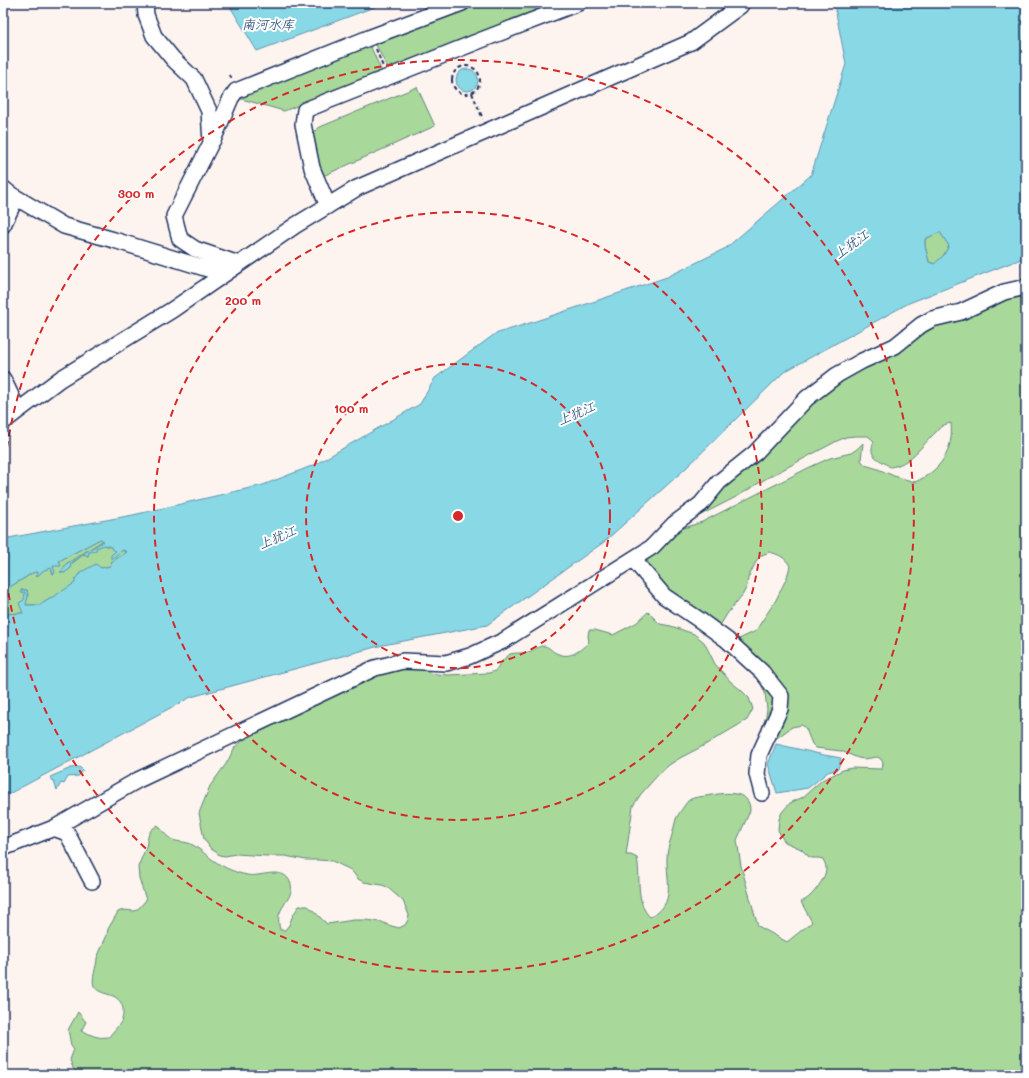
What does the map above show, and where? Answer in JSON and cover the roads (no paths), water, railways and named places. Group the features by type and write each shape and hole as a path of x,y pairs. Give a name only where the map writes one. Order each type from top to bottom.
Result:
{"street":[{"path":"145,3 146,15 154,36 173,59 194,79 210,111 211,143"},
{"path":"239,264 195,249 180,239 174,216 211,143 230,98 236,91 371,37 462,3"},
{"path":"328,206 312,168 303,124 305,110 578,3"},
{"path":"3,422 60,379 172,310 296,225 357,188 691,42 742,3"},
{"path":"3,188 16,198 64,226 224,274"},
{"path":"3,225 16,198"},
{"path":"3,848 54,828 138,780 375,668 403,661 446,663 470,656 503,641 652,547 674,524 701,504 719,482 755,453 807,398 837,375 862,361 895,346 922,324 932,319 962,312 1004,292 1026,287"},
{"path":"3,379 18,410"},
{"path":"633,559 664,596 727,640 762,672 781,696 780,709 759,755 757,774 762,794"},
{"path":"54,828 67,833 92,881"}],"water":[{"name":"南河水库","path":"228,3 385,3 257,51"},
{"name":"上犹江","path":"834,3 1026,3 1026,257 909,303 784,372 686,468 604,542 487,625 383,645 191,697 3,797 3,629 8,628 8,621 3,615 3,603 9,600 10,602 6,605 4,614 23,613 19,603 24,600 25,592 21,593 21,590 27,590 28,596 26,605 40,605 75,583 75,579 83,571 96,564 101,568 110,566 112,561 127,552 123,550 111,559 111,555 116,551 111,547 104,545 96,548 96,551 89,552 88,556 84,554 70,564 71,568 64,573 60,572 66,564 104,541 100,539 59,561 61,566 53,566 55,573 53,574 51,568 44,570 36,577 38,572 30,574 3,592 3,539 133,515 263,485 314,465 420,404 435,378 495,334 667,277 726,248 811,175 846,64","holes":["940,232 949,246 943,256 934,264 929,262 925,239"]},
{"path":"467,69 475,72 478,80 475,88 467,91 459,88 456,80 459,72"},
{"path":"776,744 841,758 838,769 828,772 808,788 777,793 768,764"},
{"path":"79,767 83,770 79,776 68,777 64,784 61,783 57,790 50,777 71,768"}]}
